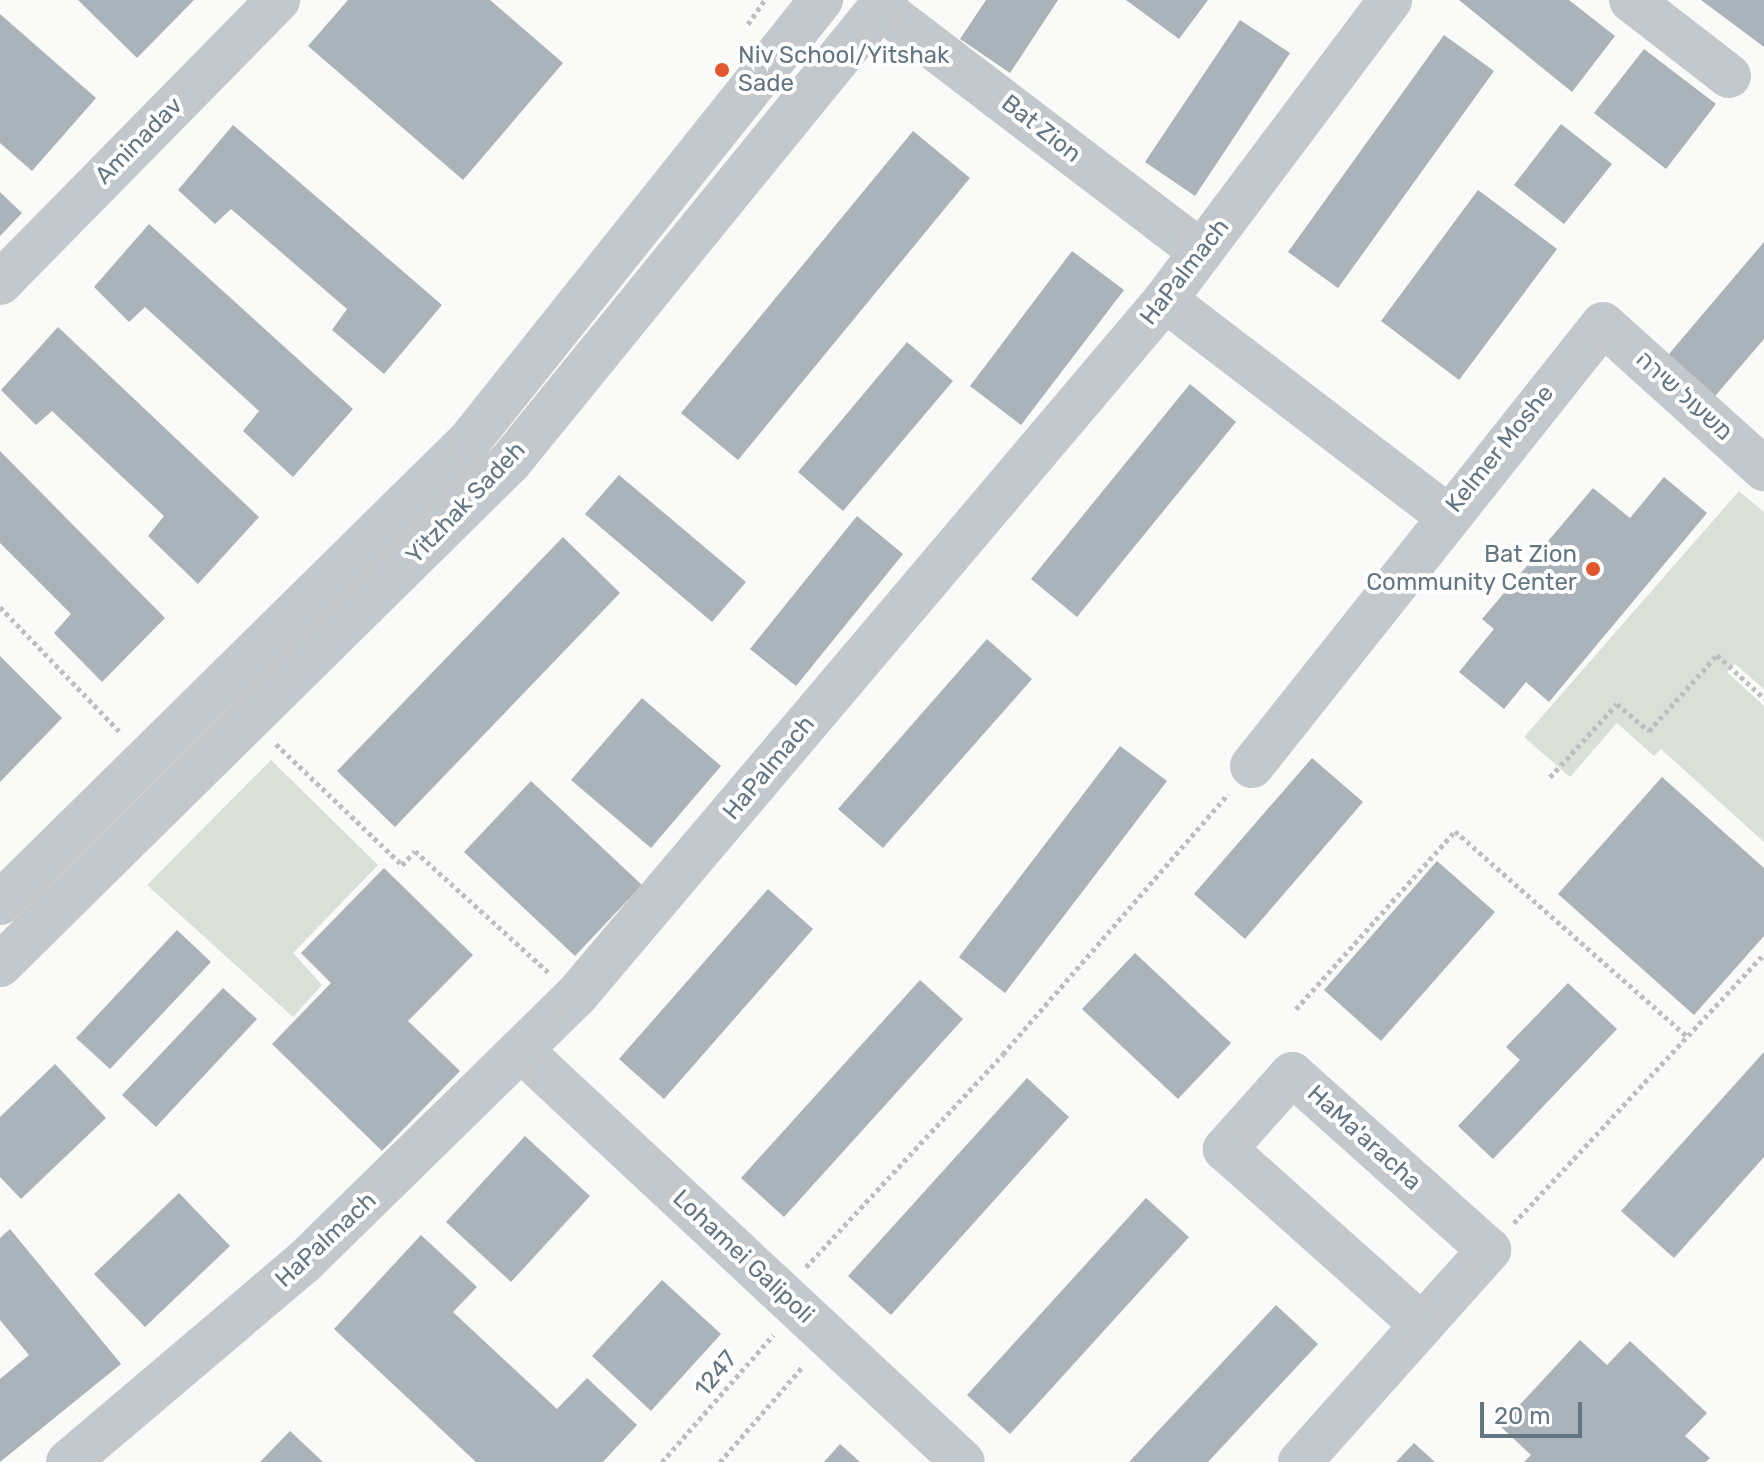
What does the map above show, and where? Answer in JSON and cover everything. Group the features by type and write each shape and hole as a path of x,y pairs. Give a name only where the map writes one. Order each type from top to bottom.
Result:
{"street":[{"name":"Aminadav","path":"0,283 278,0"},
{"name":"Yitzhak Sadeh","path":"0,903 470,440 821,0"},
{"name":"HaPalmach","path":"68,1462 304,1262 523,1052 575,997 1165,300 1390,0"},
{"path":"1631,0 1729,76"},
{"name":"Yitzhak Sadeh","path":"0,965 510,462 883,4"},
{"name":"Bat Zion","path":"883,4 1201,252"},
{"path":"1165,300 1446,515"},
{"name":"Kelmer Moshe","path":"1252,766 1446,515 1603,324"},
{"name":"משעול שירה","path":"1603,324 1764,469"},
{"name":"Lohamei Galipoli","path":"523,1052 963,1462"},
{"name":"HaMa'aracha","path":"1422,1325 1225,1149 1292,1074 1489,1250"},
{"path":"1300,1462 1489,1250"}],"path":[{"path":"0,607 146,759"},
{"path":"1550,777 1617,704 1649,731 1717,655 1764,698"},
{"path":"250,718 402,865 415,851 575,997"},
{"name":"1247","path":"662,1462 789,1300 1252,766"},
{"path":"1296,1009 1455,831 1687,1036"},
{"path":"1489,1250 1764,954"},
{"path":"720,1462 829,1337"}],"shaded area":[{"path":"1739,491 1764,512 1764,689 1735,664 1727,672 1764,706 1764,842 1661,749 1654,756 1617,723 1570,777 1524,737"},
{"path":"271,760 378,865 293,953 322,985 293,1017 147,885"}],"building":[{"path":"78,0 194,0 137,58"},
{"path":"348,0 490,0 563,63 463,180 308,46"},
{"path":"986,0 1058,0 1010,73 960,39"},
{"path":"1126,0 1208,0 1179,39"},
{"path":"1459,0 1569,0 1615,36 1572,92"},
{"path":"1701,0 1764,0 1764,47"},
{"path":"0,14 96,98 32,171 0,143"},
{"path":"1240,20 1290,53 1195,196 1145,162"},
{"path":"1444,35 1494,71 1338,288 1288,252"},
{"path":"1644,49 1716,104 1666,169 1594,113"},
{"path":"1561,124 1612,164 1564,224 1514,185"},
{"path":"233,125 442,305 384,374 332,330 347,309 231,209 215,224 178,190"},
{"path":"913,131 970,178 738,460 681,413"},
{"path":"1478,190 1557,249 1459,380 1381,321"},
{"path":"0,192 22,213 0,236"},
{"path":"149,224 353,409 293,477 243,431 259,411 145,307 129,322 94,287"},
{"path":"1764,242 1764,339 1710,402 1663,361"},
{"path":"1072,251 1124,290 1021,425 970,386"},
{"path":"58,327 259,517 198,584 148,536 164,516 52,411 36,425 1,390"},
{"path":"907,342 953,381 843,511 798,472"},
{"path":"1190,384 1236,422 1077,617 1031,579"},
{"path":"0,451 165,618 102,682 54,633 71,614 0,543"},
{"path":"619,475 746,582 712,622 585,514"},
{"name":"Bat Zion Community Center","path":"1664,477 1707,513 1549,702 1526,682 1504,709 1459,672 1494,629 1482,619 1593,488 1630,518"},
{"path":"857,516 903,554 796,686 750,649"},
{"path":"563,537 620,593 395,827 337,771"},
{"path":"987,639 1032,679 883,848 838,809"},
{"path":"0,656 62,718 0,782"},
{"path":"642,698 721,766 651,848 571,780"},
{"path":"1120,746 1167,781 1005,993 959,957"},
{"path":"1312,758 1363,802 1245,939 1194,894"},
{"path":"1662,777 1764,868 1764,936 1694,1015 1558,894"},
{"path":"531,781 642,885 575,956 464,852"},
{"path":"1437,861 1495,912 1381,1041 1324,990"},
{"path":"384,868 473,955 408,1021 460,1071 382,1151 272,1044 331,983 301,953"},
{"path":"768,889 813,929 664,1099 619,1059"},
{"path":"177,930 211,962 110,1069 76,1038"},
{"path":"1135,953 1231,1043 1178,1099 1082,1009"},
{"path":"920,980 963,1019 784,1217 741,1178"},
{"path":"1568,983 1617,1029 1493,1159 1458,1126 1520,1060 1506,1047"},
{"path":"223,988 257,1019 156,1127 122,1095"},
{"path":"1764,1052 1764,1157 1674,1258 1621,1211"},
{"path":"55,1064 106,1118 21,1199 0,1177 0,1117"},
{"path":"1027,1078 1069,1117 891,1315 848,1276"},
{"path":"525,1136 590,1196 511,1282 446,1222"},
{"path":"179,1193 230,1246 145,1327 94,1274"},
{"path":"1146,1198 1189,1237 1010,1434 967,1395"},
{"path":"10,1229 121,1364 0,1462 0,1379 29,1355 0,1320 0,1238"},
{"path":"421,1235 477,1287 453,1312 557,1409 587,1378 637,1425 603,1462 476,1462 334,1329"},
{"path":"662,1280 721,1334 651,1411 592,1356"},
{"path":"1276,1305 1318,1344 1208,1462 1129,1462"},
{"path":"1580,1340 1607,1365 1630,1341 1707,1413 1685,1436 1710,1458 1706,1462 1524,1462 1531,1455 1500,1426"},
{"path":"290,1431 323,1462 260,1462"},
{"path":"1414,1443 1435,1462 1396,1462"},
{"path":"840,1444 860,1462 824,1462"}],"place":[{"name":"Niv School/Yitshak Sade","path":"722,70"},
{"name":"Bat Zion Community Center","path":"1593,569"}]}
